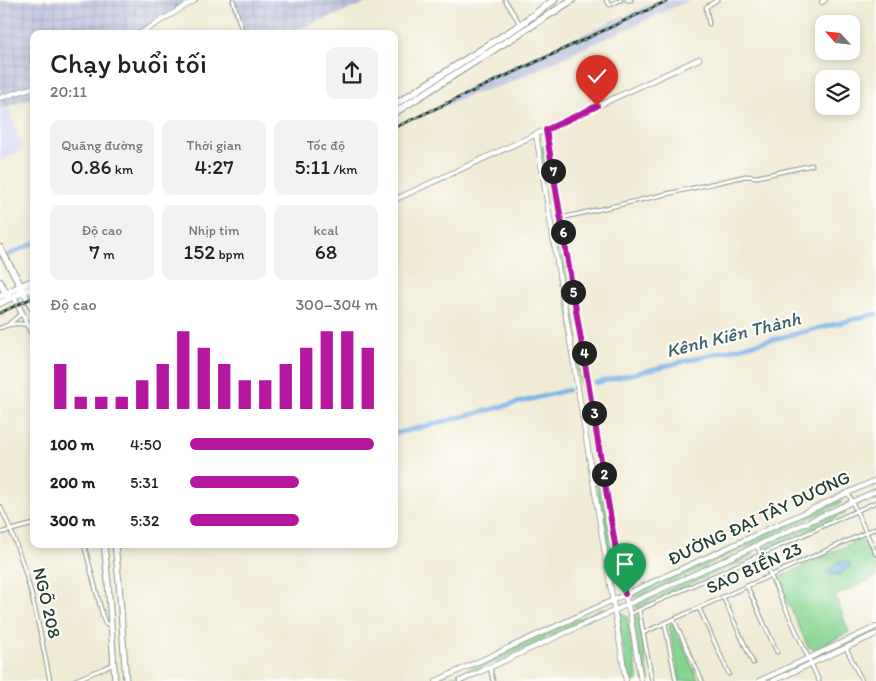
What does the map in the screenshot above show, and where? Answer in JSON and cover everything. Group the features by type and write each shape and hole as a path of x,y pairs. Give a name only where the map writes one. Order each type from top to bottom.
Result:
{"highway":[{"path":"398,102 520,25 554,0"},
{"path":"398,110 572,0"},
{"path":"1,250 22,289"},
{"path":"0,282 3,295"},
{"path":"0,303 14,297 30,283"},
{"path":"3,295 30,288"},
{"path":"3,295 14,297"}],"main road":[{"path":"22,289 30,304"},
{"path":"14,297 30,330"},
{"path":"104,548 115,681"},
{"path":"115,548 126,681"},
{"path":"109,588 119,586"}],"street":[{"path":"146,30 195,0"},
{"path":"233,0 242,30"},
{"path":"505,0 520,25"},
{"path":"606,0 610,5 621,0"},
{"path":"709,24 706,7 717,0"},
{"path":"398,198 699,59"},
{"path":"0,98 30,88"},
{"path":"546,130 621,580 630,614 641,681"},
{"path":"536,134 626,681"},
{"path":"561,218 746,176 757,177 812,165"},
{"path":"0,328 9,324 22,313"},
{"path":"9,324 27,325"},
{"path":"572,350 583,349"},
{"path":"590,464 602,462"},
{"name":"ĐƯỜNG ĐẠI TÂY DƯƠNG","path":"436,681 876,480"},
{"name":"ĐƯỜNG ĐẠI TÂY DƯƠNG","path":"460,681 876,491"},
{"path":"848,493 876,554"},
{"path":"630,614 876,502"},
{"name":"NGÕ 208","path":"0,506 11,530 27,576 50,681"},
{"path":"0,533 30,525"},
{"name":"SAO BIỂN 23","path":"644,633 876,528"},
{"path":"756,546 819,681"},
{"path":"85,548 102,617 105,623 112,626"},
{"path":"747,586 777,652"},
{"path":"723,597 753,663"},
{"path":"698,608 729,674"},
{"path":"639,610 652,681"},
{"path":"674,620 702,681"},
{"path":"665,624 676,681"},
{"path":"759,681 876,627"},
{"path":"773,681 876,634"},
{"path":"846,648 862,681"},
{"path":"73,681 114,664"},
{"path":"490,667 493,681"}],"shaded area":[{"path":"0,0 188,0 145,30 30,30 30,98 0,109"},
{"path":"231,0 375,0 296,30 241,30"},
{"path":"658,0 690,0 506,84 467,96 438,109 437,107 489,77"},
{"path":"8,106 23,149 0,161 0,109"}],"green space":[{"path":"544,145 578,338 575,340 573,338 541,149"},
{"path":"578,359 582,361 596,448 593,452 591,450"},
{"path":"598,471 617,575 615,578 612,576 595,474"},
{"path":"838,500 842,502 840,504 636,598 633,597 634,594"},
{"path":"843,510 846,511 845,514 767,549 764,548 765,545"},
{"path":"858,540 865,542 876,566 876,577 835,596 849,632 814,649 808,647 778,581 780,577"},
{"path":"753,552 753,556 637,608 635,607 636,604"},
{"path":"602,608 605,609 604,612 453,681 442,681"},
{"path":"622,613 627,616 638,681 628,681 618,618"},
{"path":"636,614 638,616 649,681 644,681 633,617"},
{"path":"673,624 699,681 680,681 669,627"}],"water":[{"path":"840,561 850,562 850,567 844,570 841,576 831,575 829,573 830,569"}],"waterway":[{"path":"0,259 30,245"},
{"name":"Kênh Kiên Thành","path":"596,383 876,314"},
{"name":"Kênh Kiên Thành","path":"398,433 568,390"}],"railway":[{"path":"398,126 669,0"},
{"path":"0,313 30,299"}],"route":[{"path":"597,106 546,130 621,580 625,594"}]}
